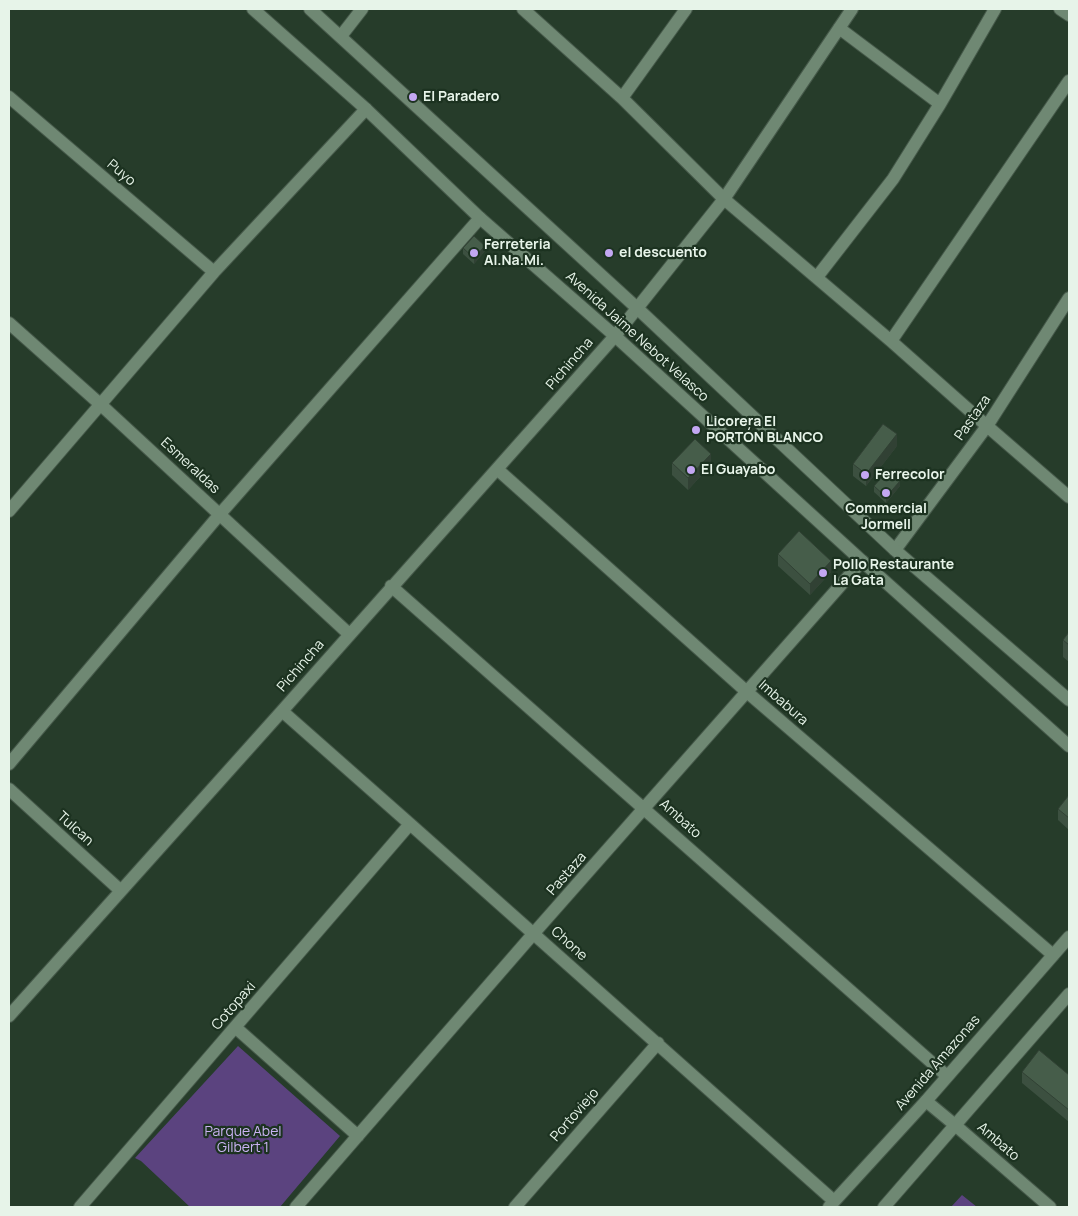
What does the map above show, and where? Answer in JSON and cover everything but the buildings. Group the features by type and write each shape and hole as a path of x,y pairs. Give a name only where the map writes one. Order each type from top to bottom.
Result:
{"street":[{"name":"Avenida Jaime Nebot Velasco","path":"253,9 366,109 480,218 615,336 1069,746"},
{"name":"Avenida Jaime Nebot Velasco","path":"310,9 637,308 896,550 1069,700"},
{"path":"341,36 362,9"},
{"path":"523,9 622,98 724,199 891,341 1069,497"},
{"path":"622,98 686,9"},
{"name":"Pichincha","path":"9,1016 282,712 391,586 498,469 615,336 724,199 852,9"},
{"path":"817,278 893,179 940,104 995,9"},
{"path":"1060,9 1069,15"},
{"path":"839,28 940,104"},
{"path":"891,341 1069,82"},
{"name":"Puyo","path":"9,97 214,272"},
{"path":"9,510 214,272 366,109"},
{"path":"9,764 220,514 480,218"},
{"name":"Pastaza","path":"896,550 987,426 1069,298"},
{"name":"Esmeraldas","path":"9,323 100,404 349,634"},
{"name":"Imbabura","path":"498,469 747,692 1053,955"},
{"name":"Pastaza","path":"296,1207 534,933 862,561"},
{"name":"Ambato","path":"391,586 947,1076"},
{"name":"Chone","path":"282,712 658,1043 832,1204"},
{"name":"Tulcan","path":"9,789 121,891"},
{"name":"Cotopaxi","path":"80,1207 410,824"},
{"name":"Avenida Amazonas","path":"832,1204 926,1102 1069,938"},
{"path":"884,1207 1069,994"},
{"path":"235,1027 358,1136"},
{"name":"Portoviejo","path":"514,1207 658,1043"},
{"name":"Ambato","path":"926,1102 1050,1207"}],"green space":[{"name":"Parque Abel Gilbert 1","path":"238,1046 340,1136 280,1207 190,1207 141,1161 135,1158"},
{"path":"962,1195 977,1207 951,1207"}],"place":[{"name":"El Paradero","path":"413,97"},
{"name":"Ferreteria Al.Na.Mi.","path":"474,253"},
{"name":"el descuento","path":"609,253"},
{"name":"Licorera El PORTÓN BLANCO","path":"696,430"},
{"name":"El Guayabo","path":"691,470"},
{"name":"Ferrecolor","path":"865,475"},
{"name":"Commercial Jormell","path":"886,493"},
{"name":"Pollo Restaurante La Gata","path":"823,573"}]}
